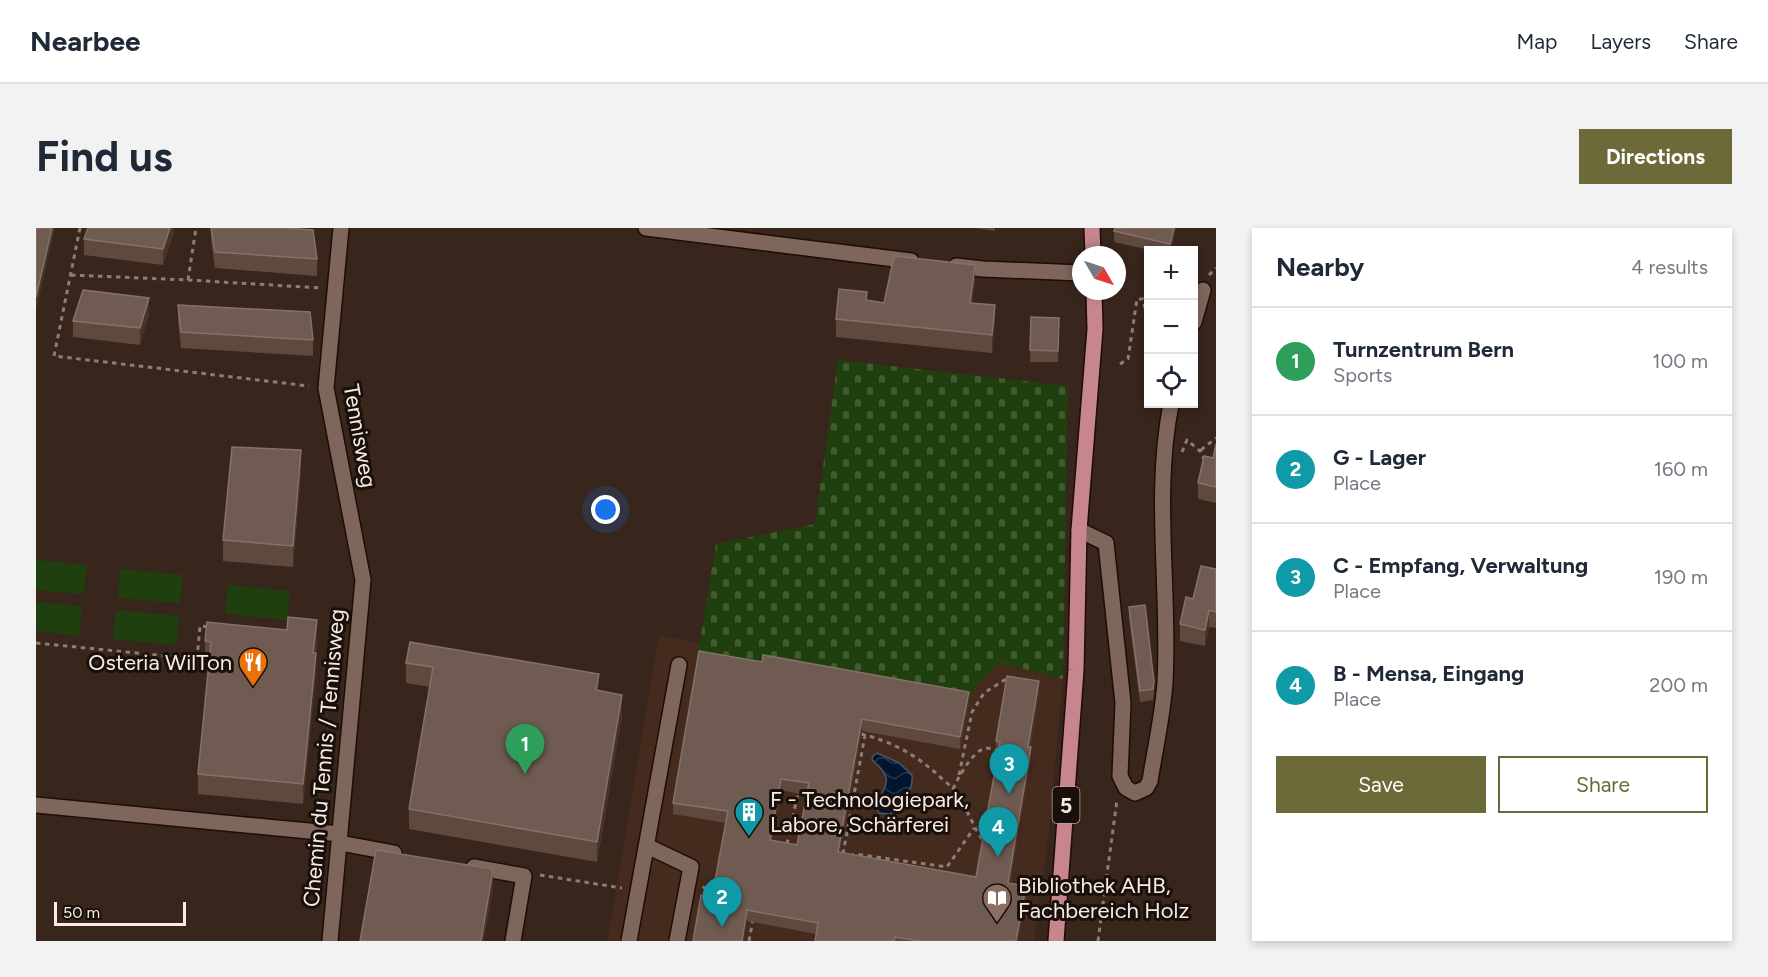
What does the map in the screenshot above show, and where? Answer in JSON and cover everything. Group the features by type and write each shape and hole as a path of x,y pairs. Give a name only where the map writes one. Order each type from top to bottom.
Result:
{"main road":[{"path":"1092,228 1093,246"},
{"name":"5","path":"1056,941 1076,670 1079,530 1095,329 1094,300"}],"street":[{"name":"Tennisweg","path":"342,228 326,388 363,580"},
{"path":"646,228 983,269 1072,273"},
{"path":"1198,308 1203,290"},
{"path":"1079,530 1106,543 1123,703 1120,776 1126,788 1136,793 1146,788 1150,781 1165,684 1166,629 1162,516 1165,432 1170,408"},
{"name":"Chemin du Tennis / Tennisweg","path":"330,941 363,580"},
{"path":"630,941 679,666"},
{"path":"36,805 340,839 411,856"},
{"path":"647,846 691,867 677,941"},
{"path":"456,864 524,876 513,941"}],"path":[{"path":"80,228 54,356 326,388"},
{"path":"188,280 196,228"},
{"path":"71,275 335,289"},
{"path":"1120,364 1128,359 1137,299 1143,299 1144,303"},
{"path":"1200,451 1216,438"},
{"path":"1163,466 1177,465 1187,440 1200,451 1207,466"},
{"path":"36,643 197,659 200,626 211,627"},
{"path":"953,789 959,775 972,712 984,693 1006,679 1017,680"},
{"path":"947,867 855,854 843,858 863,735 914,755 953,789 984,843"},
{"path":"959,775 977,753 985,748 996,750"},
{"path":"1098,941 1120,776"},
{"path":"780,847 787,848 798,793"},
{"path":"949,876 947,867 974,828"},
{"path":"894,867 895,860"},
{"path":"691,867 711,898"},
{"path":"524,876 531,874 639,891"},
{"path":"749,941 753,918"}],"shaded area":[{"path":"659,636 700,643 698,658 760,668 981,680 1000,663 1063,679 1049,831 1034,941 607,941"}],"green space":[{"path":"838,360 1068,386 1063,679 1000,663 981,680 967,702 697,658 716,544 815,524"},
{"path":"36,560 87,565 84,594 36,590"},
{"path":"121,569 183,575 180,603 117,598"},
{"path":"228,585 290,591 287,620 225,614"},
{"path":"36,602 82,606 79,636 36,631"},
{"path":"116,610 179,616 176,645 113,639"}],"water":[{"path":"877,753 899,763 912,775 909,792 890,814 879,813 876,805 886,781 886,776 872,760"}],"building":[{"path":"36,228 52,228 36,297"},
{"path":"88,228 170,228 163,249 84,239"},
{"path":"211,228 313,230 317,259 215,252"},
{"path":"1115,228 1174,228 1170,244 1114,231"},
{"path":"894,256 975,265 970,303 995,305 992,335 836,319 839,289 867,292 866,300 884,303"},
{"path":"83,290 149,298 140,328 73,321"},
{"path":"178,305 310,312 313,340 181,332"},
{"path":"1031,317 1059,318 1058,351 1030,350"},
{"path":"1216,444 1216,487 1198,483 1204,456 1213,458"},
{"path":"232,447 301,450 293,546 223,540"},
{"path":"1201,566 1216,569 1216,612 1209,610 1205,630 1180,624 1186,597 1193,599"},
{"path":"1145,605 1154,682 1153,689 1140,691 1129,607"},
{"path":"288,617 317,620 313,653 316,653 303,784 198,774 211,642 205,641 207,622 287,630"},
{"path":"410,642 599,674 596,690 622,695 597,842 409,809 433,667 406,663"},
{"path":"699,651 762,662 763,655 969,692 960,737 862,719 838,852 976,877 1000,742 996,741 1007,676 1039,681 1028,747 1031,747 1008,883 1026,886 1016,941 920,941 895,937 894,941 815,941 818,923 747,910 742,941 693,941 701,895 712,897 728,811 673,803","holes":["781,779 809,783 797,845 770,840"]},
{"path":"376,850 493,869 481,941 360,941"}],"place":[{"name":"Osteria WilTon","path":"253,688"},
{"name":"Turnzentrum Bern","path":"525,774"},
{"name":"C - Empfang, Verwaltung","path":"1009,794"},
{"name":"F - Technologiepark, Labore, Schärferei","path":"749,838"},
{"name":"B - Mensa, Eingang","path":"998,857"},
{"name":"Bibliothek AHB, Fachbereich Holz","path":"997,924"},
{"name":"G - Lager","path":"722,927"}]}
